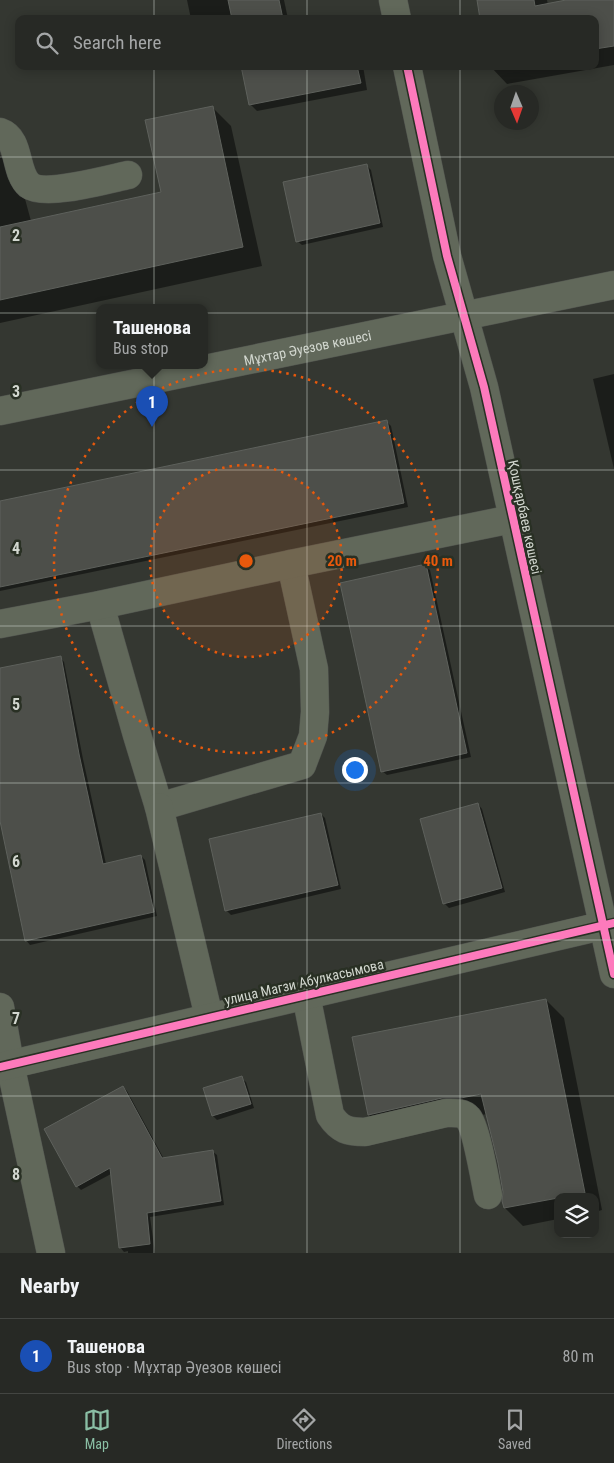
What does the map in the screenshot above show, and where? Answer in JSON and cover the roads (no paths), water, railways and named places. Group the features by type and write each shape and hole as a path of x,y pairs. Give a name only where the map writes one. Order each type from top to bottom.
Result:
{"street":[{"path":"393,0 396,15"},
{"name":"Қошқарбаев көшесі","path":"408,70 447,256 484,388 512,519 609,924 614,974"},
{"path":"0,132 5,134 12,144 21,173 29,185 43,190 58,189 128,175"},
{"name":"Мұхтар Әуезов көшесі","path":"208,369 614,285"},
{"name":"Мұхтар Әуезов көшесі","path":"0,411 207,369"},
{"path":"0,624 512,519"},
{"path":"159,807 302,766 313,736 315,712 314,669 291,564"},
{"path":"100,605 159,807 209,1017"},
{"name":"улица Магзи Абулкасымова","path":"5,1065 609,924"},
{"path":"306,995 330,1115 335,1123 344,1130 365,1132 446,1113 460,1113 468,1118 474,1130 488,1195"},
{"path":"0,1007 5,1065 51,1253"}],"place":[{"name":"Ташенова","path":"152,427"}]}
